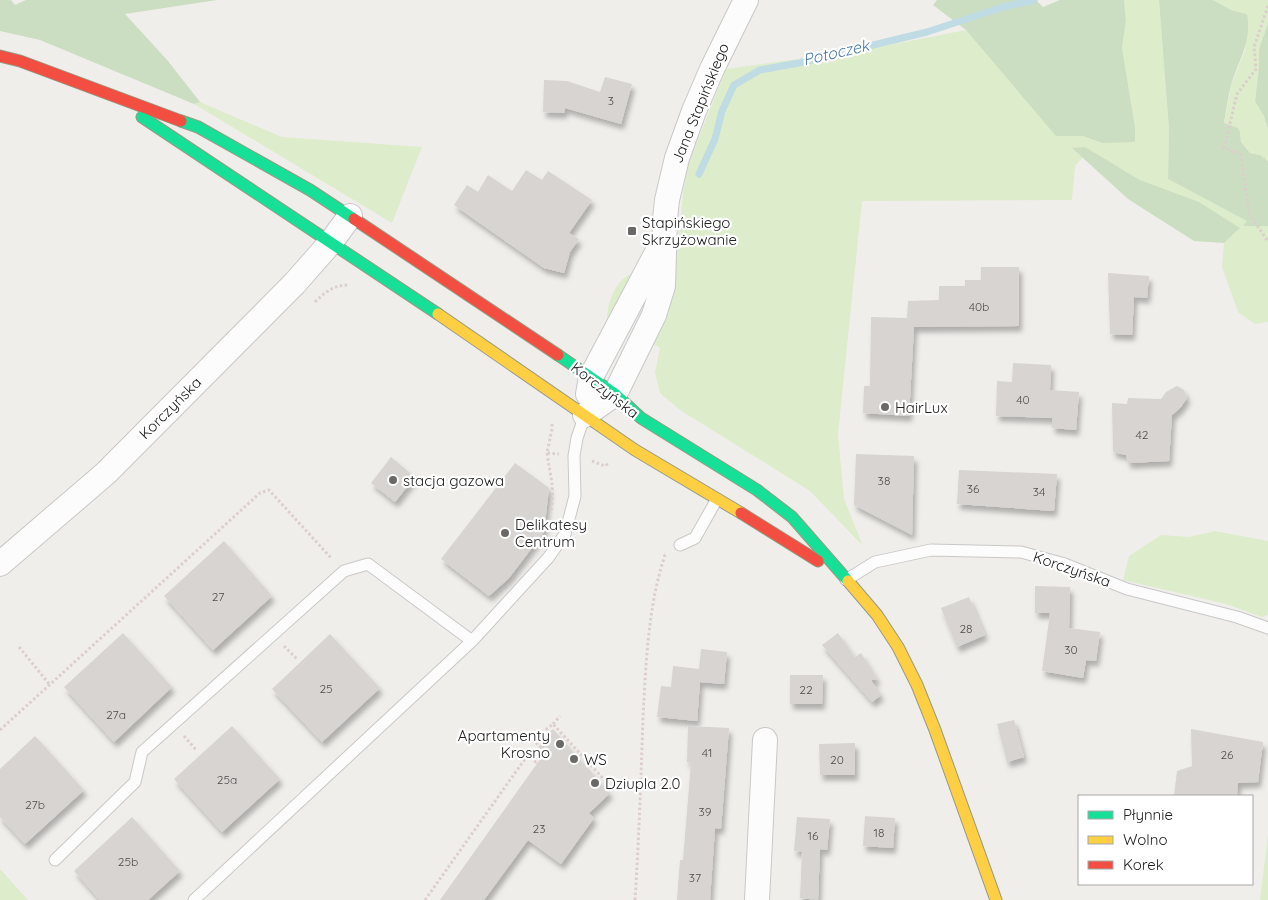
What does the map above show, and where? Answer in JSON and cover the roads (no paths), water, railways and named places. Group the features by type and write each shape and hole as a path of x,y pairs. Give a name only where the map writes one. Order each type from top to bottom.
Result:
{"main road":[{"name":"Korczyńska","path":"0,56 20,61 198,126 310,190 591,377 615,394 642,418 756,490 792,517 864,599 887,630 902,656 917,685 935,730 996,900"},
{"name":"Korczyńska","path":"105,92 292,218 440,314 635,450 781,537 846,580"}],"street":[{"name":"Jana Stapińskiego","path":"584,415 615,394 660,301 663,286 667,200 677,158 712,69 746,0"},
{"name":"Korczyńska","path":"0,564 106,472 295,283 331,242 350,216"},
{"name":"Jana Stapińskiego","path":"584,415 591,377 664,239"},
{"path":"758,900 766,740"}],"lane":[{"path":"194,900 472,641 548,558 565,534 575,496 574,456 584,415"},
{"path":"680,545 695,538 717,499"},
{"name":"Korczyńska","path":"846,580 875,562 931,550 1021,552 1065,564 1126,588 1238,617 1268,628"},
{"path":"55,860 135,782 142,752 344,571 368,564 472,641"}],"waterway":[{"name":"Potoczek","path":"699,174 715,139 722,111 734,85 760,70 799,63 927,32 1003,7 1034,0"}],"place":[{"name":"Stapińskiego Skrzyżowanie","path":"632,231"},
{"name":"HairLux","path":"885,407"},
{"name":"stacja gazowa","path":"393,480"},
{"name":"Delikatesy Centrum","path":"505,533"},
{"name":"Apartamenty Krosno","path":"560,744"},
{"name":"WS","path":"574,759"},
{"name":"Dziupla 2.0","path":"595,783"}]}
